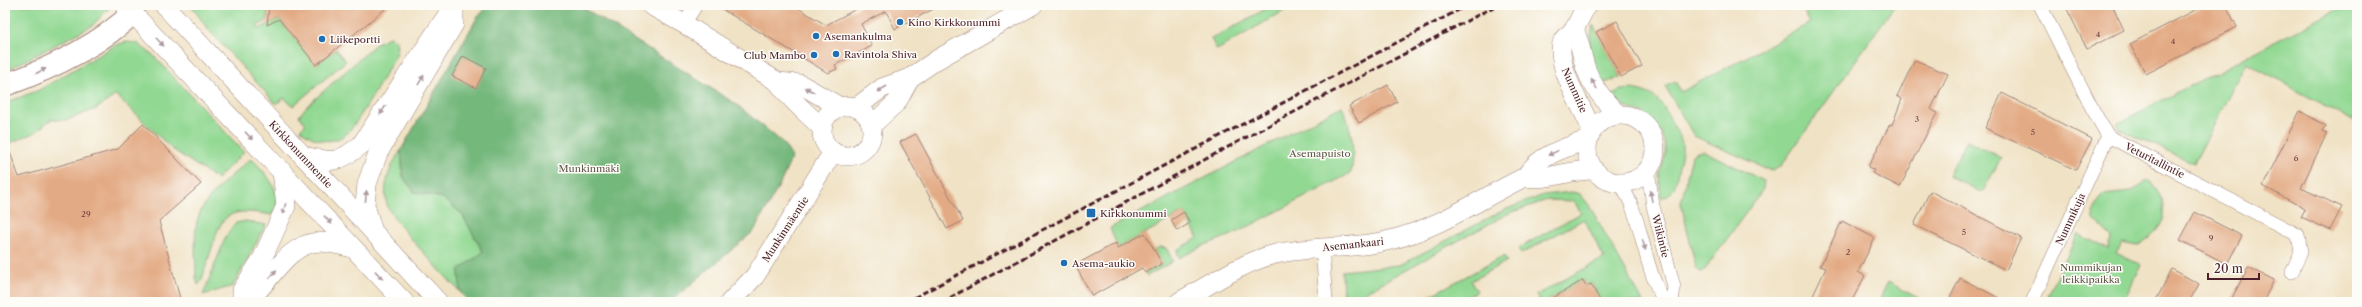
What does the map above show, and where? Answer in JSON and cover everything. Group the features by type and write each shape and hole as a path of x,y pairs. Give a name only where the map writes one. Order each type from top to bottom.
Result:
{"highway":[{"path":"5,85 37,74 117,28 133,8"}],"main road":[{"name":"Kirkkonummentie","path":"164,5 438,302"},
{"path":"650,5 684,24 778,82 787,95 802,106 822,128 826,146 833,152 844,156 857,154 867,147 871,140 872,125 866,114 800,84 778,82"},
{"path":"822,128 828,115 848,107 882,88 910,78 938,59 1033,5"},
{"name":"Nummitie","path":"1588,5 1580,16 1574,30 1565,36 1562,42 1562,59 1566,74 1584,110 1590,135"},
{"path":"133,8 404,302"},
{"path":"303,156 330,162 343,159 360,145 436,29 444,18 456,8"},
{"path":"375,233 368,219 365,205 367,184 378,153 454,24 456,8"},
{"name":"Nummitie","path":"1574,30 1580,41 1583,60 1591,79 1609,106 1618,114"},
{"path":"872,125 897,102 910,78"},
{"path":"1618,114 1627,115 1643,122 1653,136 1655,153 1648,170 1636,180 1620,183 1610,181 1594,170 1587,156 1590,135 1608,117 1618,114"},
{"name":"Asemankaari","path":"1179,302 1257,260 1299,249 1374,243 1410,234 1524,177 1531,167 1540,159 1590,135"},
{"name":"Munkinmäentie","path":"730,302 755,276 833,152"},
{"name":"Asemankaari","path":"1524,177 1542,178 1577,170 1594,170"},
{"path":"242,302 242,290 263,257 286,206 282,171"},
{"path":"246,302 257,294 281,264 296,250 319,242 353,248"}],"street":[{"path":"684,24 696,5"},
{"path":"2040,5 2093,110 2108,136"},
{"name":"Veturitallintie","path":"2108,136 2298,235 2301,252 2292,272"},
{"name":"Nummikuja","path":"2034,301 2108,136"},
{"name":"Wiikintie","path":"1648,170 1653,206 1674,287 1672,302"},
{"name":"Wiikintie","path":"1620,183 1634,212 1657,288 1665,302"},
{"path":"1322,247 1326,302"}],"green space":[{"path":"5,5 111,6 92,26 5,71"},
{"path":"191,5 268,5 267,21 257,26 259,29 279,19 316,65 336,49 346,61 293,106 284,98 276,104 207,28"},
{"name":"Munkinmäki","path":"489,5 579,5 736,104 782,142 792,157 780,184 754,231 670,302 469,302 460,292 459,270 483,252 462,214 443,198 415,192 403,177 401,150 477,18"},
{"path":"1273,5 1294,5 1217,50 1211,39"},
{"path":"1815,5 1895,5 1781,166 1772,171 1694,136 1665,86 1675,81 1681,92 1810,23 1804,12"},
{"path":"2346,5 2357,5 2357,123 2246,63 2194,163 2119,129 2116,124"},
{"path":"1593,25 1621,77 1602,84 1594,69 1590,56 1590,42"},
{"path":"389,37 397,41 398,47 396,55 364,110 351,129 340,138 328,141 316,139 300,129 306,124 299,116 306,107 377,43"},
{"path":"126,42 137,43 154,56 244,152 217,179 172,149 116,95 96,109 67,120 50,120 36,132 5,145 5,103 39,90 116,45"},
{"path":"1631,89 1647,93 1658,100 1679,134 1681,141 1681,155 1674,188 1669,194 1661,198 1659,175 1665,156 1665,145 1661,132 1644,114 1625,107 1610,95 1621,90"},
{"name":"Asemapuisto","path":"1342,106 1352,139 1353,156 1351,173 1232,235 1205,245 1179,258 1177,250 1198,238 1184,212 1118,248 1110,228"},
{"path":"1967,140 2001,158 1982,193 1948,175"},
{"path":"401,150 403,177 414,192 443,198 462,214 483,252 459,270 460,292 408,236 387,205 386,183 393,163"},
{"path":"1704,151 1764,181 1763,189 1704,271 1700,272 1696,268 1681,203 1692,155 1697,152"},
{"path":"249,160 253,160 269,178 276,192 276,207 272,215 254,212 241,212 231,215 224,220 215,237 203,277 198,285 196,278 195,247 196,224 201,210 206,202 227,179"},
{"name":"Nummikujan leikkipaikka","path":"2148,180 2162,199 2164,216 2161,224 2147,239 2137,246 2122,243 2116,253 2141,265 2123,302 2062,302 2047,295 2078,234 2108,249 2113,238 2094,220 2093,213 2102,195 2131,192"},
{"path":"1572,192 1580,194 1589,205 1643,302 1601,302 1599,298 1590,295 1596,291 1592,283 1586,286 1583,280 1549,300 1550,302 1540,302 1536,295 1604,258 1584,219 1521,254 1519,248 1581,213 1574,201 1547,200 1507,214 1347,302 1343,302 1342,271 1400,265 1504,210 1544,195"},
{"path":"246,221 266,225 233,286 203,295 226,236 236,223"},
{"path":"1160,247 1166,248 1173,261 1147,276 1145,273 1162,264 1154,250"},
{"path":"1504,256 1507,261 1471,281 1477,291 1467,297 1470,302 1418,302"},
{"path":"1888,282 1924,301 1924,302 1878,302"}],"building":[{"name":"Liikeportti","path":"268,5 390,5 316,65 279,19 267,25"},
{"name":"Asemankulma","path":"715,5 793,5 826,25 864,5 941,5 895,29 886,11 861,24 872,46 835,65 837,69 828,73"},
{"path":"2065,5 2112,5 2124,30 2087,49"},
{"path":"2205,5 2226,5 2237,27 2146,74 2130,44"},
{"path":"1617,21 1642,66 1621,77 1596,32"},
{"path":"463,56 486,68 476,88 452,76"},
{"path":"1915,60 1948,74 1931,109 1937,113 1900,187 1872,173 1874,170 1868,167 1890,124 1892,125 1902,99 1897,96"},
{"path":"1388,85 1397,102 1359,123 1349,106"},
{"path":"2002,93 2092,139 2076,170 1985,128"},
{"path":"2300,111 2326,126 2323,131 2327,133 2301,188 2342,207 2330,230 2301,217 2305,209 2263,186"},
{"path":"143,124 201,184 159,221 181,302 5,302 5,144 7,144 19,177 118,149"},
{"path":"916,134 963,221 947,229 900,142"},
{"path":"1930,191 2021,238 2006,270 1914,225"},
{"path":"1184,212 1190,223 1177,231 1171,220"},
{"path":"2195,212 2242,236 2227,264 2180,240"},
{"path":"1842,221 1875,238 1858,272 1865,276 1851,302 1810,302 1826,268 1820,266"},
{"path":"1145,233 1162,264 1145,273 1142,268 1092,296 1075,265 1116,243 1118,248"},
{"path":"2248,267 2274,280 2263,302 2230,302"},
{"path":"2172,269 2199,284 2189,302 2155,302"},
{"path":"1960,278 2007,302 1948,302"},
{"path":"1583,280 1586,286 1591,284 1601,302 1546,302"}],"railway":[{"path":"906,302 1468,5"},
{"path":"942,302 1230,146 1497,5"}],"place":[{"name":"Kino Kirkkonummi","path":"900,22"},
{"name":"Asemankulma","path":"816,36"},
{"name":"Liikeportti","path":"322,39"},
{"name":"Ravintola Shiva","path":"836,54"},
{"name":"Club Mambo","path":"814,55"},
{"name":"Kirkkonummi","path":"1091,213"},
{"name":"Asema-aukio","path":"1064,263"}]}
